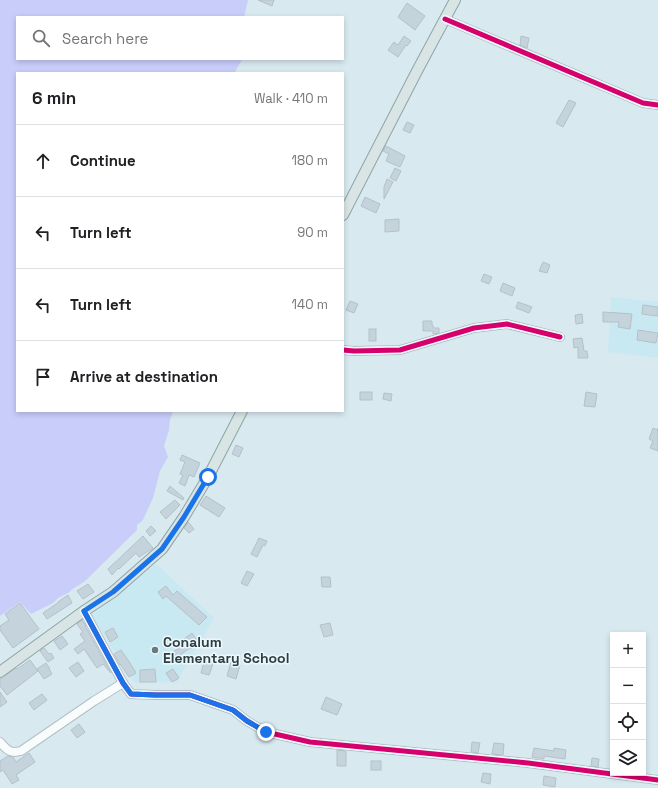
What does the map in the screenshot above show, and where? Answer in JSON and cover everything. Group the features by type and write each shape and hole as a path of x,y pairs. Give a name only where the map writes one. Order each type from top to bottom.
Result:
{"main road":[{"path":"344,213 455,0"},
{"path":"0,672 84,611 113,592 162,549 184,517 208,477 241,412"}],"street":[{"path":"445,19 643,104 658,105"},
{"path":"344,350 354,352 400,350 474,328 507,324 560,337"},
{"path":"84,611 123,683 131,694 190,695 233,710 247,721 266,732 310,742 528,764 658,780"},
{"path":"0,742 11,752 21,752 94,701 123,683"}],"shaded area":[{"path":"611,297 658,302 658,358 608,352"},
{"name":"Conalum Elementary School","path":"156,564 214,618 177,682 135,683 90,614"}],"water":[{"path":"0,0 248,0 244,16 16,16 16,60 242,60 235,72 16,72 16,412 173,412 164,446 168,457 160,471 153,498 143,520 137,525 137,530 84,582 58,598 53,603 31,614 20,602 0,616"}],"building":[{"path":"258,0 274,0 272,6"},
{"path":"407,3 425,16 415,30 398,17"},
{"path":"404,36 411,41 407,46 406,45 398,57 388,50 394,42 398,45"},
{"path":"521,36 529,38 527,48 520,45"},
{"path":"569,100 576,103 563,127 556,123"},
{"path":"407,122 414,125 410,133 403,130"},
{"path":"386,146 405,156 400,167 386,161 389,154 383,151"},
{"path":"395,168 401,171 396,181 390,178"},
{"path":"387,179 393,182 384,199 384,187"},
{"path":"365,197 380,204 376,213 361,206"},
{"path":"399,219 399,231 385,232 385,220"},
{"path":"543,262 550,265 547,273 539,271"},
{"path":"484,274 492,277 489,284 481,281"},
{"path":"503,283 515,288 512,296 500,291"},
{"path":"350,301 358,304 354,313 346,310"},
{"path":"518,302 532,307 529,313 516,308"},
{"path":"643,305 658,307 658,316 642,314"},
{"path":"603,312 632,314 630,329 618,327 619,322 603,322"},
{"path":"582,314 583,323 576,324 575,315"},
{"path":"423,321 432,321 434,328 439,328 439,333 433,334 433,331 423,331"},
{"path":"369,329 376,329 376,341 369,341"},
{"path":"638,330 658,333 656,343 637,340"},
{"path":"582,338 584,351 587,351 588,358 578,358 578,347 574,348 573,339"},
{"path":"360,392 372,392 372,400 360,400"},
{"path":"586,392 597,394 595,407 584,406"},
{"path":"384,393 392,394 391,401 383,399"},
{"path":"653,428 657,430 658,428 658,451 650,448 653,441 649,439"},
{"path":"236,445 243,448 239,457 232,454"},
{"path":"182,455 200,463 194,477 189,475 185,486 179,483 183,475 180,474 185,462 180,460"},
{"path":"170,486 184,498 183,500 167,491"},
{"path":"206,496 225,508 219,517 200,505"},
{"path":"175,500 180,505 166,519 160,512"},
{"path":"188,522 194,529 189,533 184,528"},
{"path":"151,526 156,531 150,536 146,531"},
{"path":"143,536 153,548 139,557 136,553 112,575 108,569"},
{"path":"259,538 267,541 265,546 263,545 257,557 251,554"},
{"path":"247,571 254,574 247,586 241,583"},
{"path":"321,577 330,577 331,587 322,587"},
{"path":"88,584 94,592 83,599 77,591"},
{"path":"166,586 173,595 177,591 207,617 199,625 166,596 163,599 158,592"},
{"path":"68,595 72,603 47,619 43,613"},
{"path":"20,603 39,629 13,648 0,630 0,626 9,620 5,614"},
{"path":"82,620 111,673 103,664 97,668 84,649 78,654 74,649 85,641 80,634 83,632 77,624"},
{"path":"330,623 333,635 324,637 320,625"},
{"path":"113,628 118,637 110,642 105,632"},
{"path":"192,633 199,643 177,657 173,652 186,643 184,639"},
{"path":"62,636 68,644 60,650 54,641"},
{"path":"44,648 49,654 51,653 54,658 48,662 40,651"},
{"path":"121,650 136,673 129,677 114,654"},
{"path":"205,658 214,661 209,675 201,673"},
{"path":"30,660 38,671 7,695 0,686 0,679"},
{"path":"78,662 84,671 76,677 69,668"},
{"path":"231,662 240,665 236,679 227,676"},
{"path":"46,663 52,674 44,679 37,669"},
{"path":"155,669 156,682 140,682 140,670"},
{"path":"173,669 179,678 172,682 166,673"},
{"path":"0,692 7,702 0,707"},
{"path":"42,694 47,700 34,710 29,703"},
{"path":"326,697 342,704 337,715 321,709"},
{"path":"79,724 85,732 77,738 71,730"},
{"path":"472,742 480,743 478,753 471,752"},
{"path":"494,743 504,744 503,755 492,754"},
{"path":"534,748 554,751 554,748 566,750 565,759 544,756 544,759 532,757"},
{"path":"337,750 346,751 346,766 337,766"},
{"path":"29,753 35,762 16,775 19,780 12,784 3,770 0,772 0,761 8,756 13,757 16,762"},
{"path":"592,758 599,759 598,767 591,766"},
{"path":"371,761 381,761 381,770 371,770"},
{"path":"483,773 491,774 490,784 481,782"},
{"path":"544,776 556,778 555,787 543,785"}],"cycle path":[{"path":"445,19 643,103 658,105"},
{"path":"344,350 400,350 474,328 507,324 560,337"},
{"path":"84,611 123,683 131,694 190,695 233,710 247,721 266,732 310,742 528,763 658,780"}],"place":[{"name":"Conalum Elementary School","path":"155,650"}],"route":[{"path":"208,477 184,517 162,549 113,592 84,611 123,683 131,694 190,695 233,710 247,721 266,732"}]}
